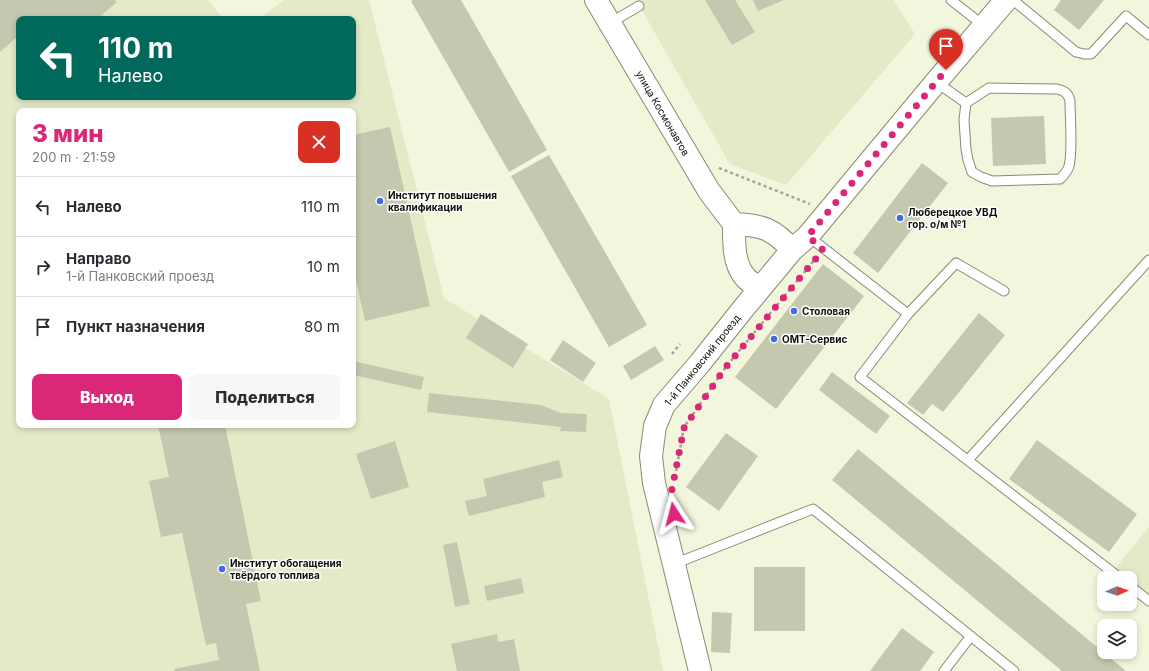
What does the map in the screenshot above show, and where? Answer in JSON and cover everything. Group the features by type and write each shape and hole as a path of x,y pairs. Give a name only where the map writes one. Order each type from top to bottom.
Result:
{"street":[{"name":"улица Космонавтов","path":"596,0 708,191 734,224"},
{"name":"1-й Панковский проезд","path":"700,671 654,484 651,456 655,426 664,405 760,288 808,246 936,82 1006,0"},
{"path":"760,288 745,277 741,271 735,250 734,224 752,225 769,229 784,241 808,246"}],"lane":[{"path":"951,0 984,26"},
{"path":"1013,0 1076,52 1091,54 1126,16 1149,35"},
{"path":"610,23 639,6"},
{"path":"936,82 966,103"},
{"path":"989,88 1057,89 1064,91 1068,95 1070,102 1071,158 1065,175 1060,179 992,181 972,172 966,148 964,120 966,103 989,88"},
{"path":"808,246 908,314"},
{"path":"968,460 1149,260"},
{"path":"1004,292 956,263 908,314 860,377 1111,571"},
{"path":"674,564 813,509 1014,671"},
{"path":"1137,592 1149,601"},
{"path":"944,671 971,636"}],"path":[{"path":"715,166 814,206"},
{"path":"673,484 684,428 808,246"},
{"path":"672,354 680,344"}],"shaded area":[{"path":"0,0 208,0 221,16 16,16 16,100 356,100 356,16 263,16 284,0 369,0 444,298 609,399 663,671 0,671"},
{"path":"636,0 893,0 915,34 786,185 730,164"},
{"path":"1149,527 1149,606 1137,597 1137,571 1113,571"}],"building":[{"path":"0,0 114,0 117,2 101,16 16,16 16,38 0,52"},
{"path":"461,0 547,150 509,172 411,1"},
{"path":"705,0 735,0 755,32 732,45"},
{"path":"753,0 784,0 758,11"},
{"path":"1061,0 1104,0 1079,30 1054,10"},
{"path":"1044,116 1046,164 993,166 991,118"},
{"name":"Институт повышения квалификации","path":"390,127 430,306 365,321 356,280 356,134"},
{"path":"549,155 647,325 609,347 511,176"},
{"name":"Люберецкое УВД гор. о/м №1","path":"922,163 948,183 878,273 853,253"},
{"path":"823,264 864,296 776,409 735,377"},
{"path":"979,313 1005,335 943,412 932,404 923,415 907,403"},
{"path":"481,314 528,344 513,368 466,338"},
{"path":"563,340 596,363 583,382 550,360"},
{"path":"655,346 664,360 631,380 623,366"},
{"path":"356,362 424,377 421,390 356,376"},
{"path":"832,372 890,416 876,434 819,390"},
{"path":"429,393 541,405 561,413 587,414 586,432 560,431 561,427 427,412"},
{"name":"Институт обогащения твёрдого топлива","path":"159,428 226,428 261,601 246,604 260,671 174,671 174,669 219,660 216,643 206,645 182,533 161,537 149,481 169,477"},
{"path":"726,433 758,456 719,511 686,487"},
{"path":"1037,440 1137,514 1109,552 1009,479"},
{"path":"395,441 409,487 371,499 356,454"},
{"path":"858,449 1097,647 1097,659 1112,659 1126,671 1062,671 832,480"},
{"path":"559,460 563,477 542,482 545,497 469,516 465,501 487,496 483,479"},
{"path":"457,542 470,604 455,607 443,545"},
{"path":"754,567 805,567 805,631 754,631"},
{"path":"521,578 524,593 487,601 484,586"},
{"path":"712,612 732,613 730,653 711,652"},
{"path":"902,628 934,652 920,671 870,671"},
{"path":"497,634 498,642 514,639 520,671 457,671 451,644"}],"place":[{"name":"Институт повышения квалификации","path":"380,201"},
{"name":"Люберецкое УВД гор. о/м №1","path":"900,218"},
{"name":"Столовая","path":"794,311"},
{"name":"ОМТ-Сервис","path":"774,339"},
{"name":"Институт обогащения твёрдого топлива","path":"222,569"}],"route":[{"path":"674,514 670,499 684,428 725,368 823,250 808,236 946,70"}]}
